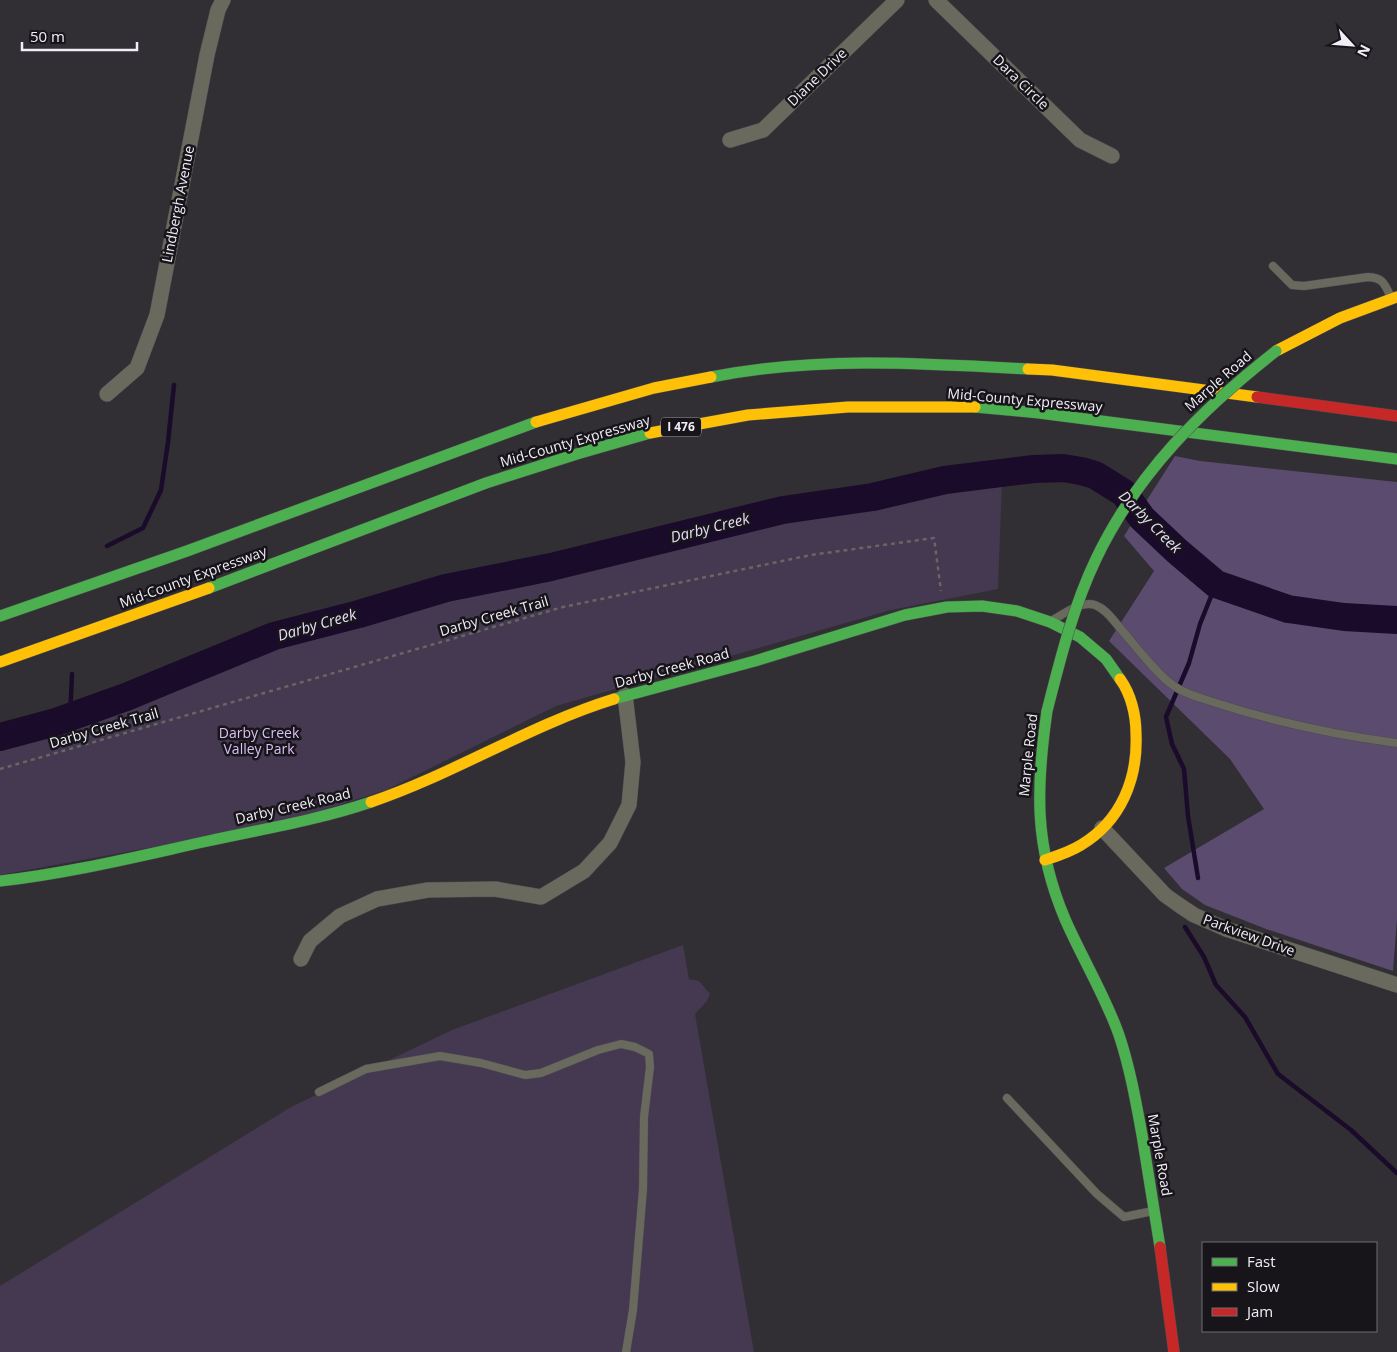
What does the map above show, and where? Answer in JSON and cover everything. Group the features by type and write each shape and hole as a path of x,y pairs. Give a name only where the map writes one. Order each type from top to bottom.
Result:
{"main road":[{"name":"Marple Road","path":"1174,1352 1134,1089 1110,1012 1058,901 1045,860 1039,826 1038,793 1040,758 1047,711 1080,596 1098,555 1135,491 1152,466 1198,416 1228,389 1276,351 1340,318 1394,298"},
{"name":"Mid-County Expressway","path":"0,616 186,551 541,420 654,388 730,373 815,364 903,362 1052,370 1397,416"},
{"name":"Mid-County Expressway","path":"0,662 200,591 486,483 636,436 748,415 848,407 972,408 1039,413 1397,459"},
{"name":"Darby Creek Road","path":"0,881 88,868 348,810 415,786 548,724 583,709 625,695 751,662 912,613 943,607 969,605 1025,613 1051,622 1078,637 1106,658 1126,684 1132,699 1138,730 1136,767 1121,805 1102,828 1083,844 1045,860"}],"street":[{"name":"Lindbergh Avenue","path":"107,394 137,368 157,316 207,55 218,10 223,0"},
{"name":"Diane Drive","path":"730,140 762,130 897,0"},
{"name":"Dara Circle","path":"936,0 1080,140 1112,156"},
{"path":"301,959 310,941 340,916 376,899 428,890 495,889 541,897 584,871 610,843 628,805 633,762 625,695"},
{"name":"Parkview Drive","path":"1102,828 1165,895 1194,914 1226,929 1397,985"}],"lane":[{"path":"1272,266 1292,285 1304,286 1377,277 1383,281 1394,298"},
{"path":"1051,622 1070,610 1084,605 1094,605 1108,614 1161,675 1173,686 1185,692 1236,709 1296,725 1397,744"},
{"path":"319,1092 366,1069 440,1056 481,1063 525,1076 541,1073 598,1050 621,1044 635,1047 649,1054 650,1067 644,1117 643,1188 633,1310 626,1352"},
{"path":"1007,1098 1097,1194 1124,1217 1154,1211"}],"path":[{"name":"Darby Creek Trail","path":"0,769 563,607 811,555 934,538 943,607"}],"green space":[{"name":"Darby Creek Valley Park","path":"1002,480 998,589 891,610 556,706 386,790 279,824 0,875 0,744 86,720 230,660 434,598 644,552 818,511"},
{"path":"683,945 689,979 699,981 710,994 707,1001 695,1014 754,1352 0,1352 0,1286 291,1107 452,1030"}],"shaded area":[{"path":"1175,456 1200,461 1397,482 1397,919 1393,971 1266,929 1205,905 1182,889 1164,868 1264,809 1230,759 1109,641 1154,571 1124,536"}],"waterway":[{"path":"107,546 143,528 161,490 174,385"},
{"name":"Darby Creek","path":"0,737 56,722 126,697 274,636 359,614 446,588 551,567 783,510 873,497 945,480 1034,469 1063,468 1081,471 1095,475 1124,493 1142,518 1216,584 1288,609 1344,617 1397,620"},
{"path":"1198,878 1188,816 1184,769 1172,744 1166,717 1189,663 1200,624 1216,584"},
{"path":"70,718 72,674"},
{"path":"1185,927 1204,957 1216,985 1245,1017 1278,1074 1351,1130 1397,1173"}],"traffic: fast":[{"path":"1047,711 1080,596 1112,528 1131,498 1151,471 1197,420 1222,396 1276,351"},
{"path":"711,377 750,370 790,366 869,363 909,363 1028,369"},
{"path":"975,407 1039,413 1397,459"},
{"path":"0,616 187,551 536,422"},
{"path":"209,588 486,483 650,433"},
{"path":"614,699 755,661 905,615 947,607 982,606 1017,611 1050,622 1080,637 1106,659 1120,679"},
{"path":"1047,711 1041,766 1040,816 1048,867 1065,919 1107,1005 1123,1047 1130,1072 1142,1135 1160,1247"},
{"path":"0,881 79,869 131,858 311,819 371,802"}],"traffic: slow":[{"path":"1276,351 1340,318 1397,297"},
{"path":"1028,369 1052,370 1257,397"},
{"path":"536,422 654,388 711,377"},
{"path":"650,433 748,415 848,407 975,407"},
{"path":"0,662 209,588"},
{"path":"1045,860 1072,850 1095,835 1117,811 1130,783 1136,751 1136,727 1130,698 1120,679"},
{"path":"371,802 432,778 552,722 614,699"}],"traffic: jam":[{"path":"1257,397 1397,416"},
{"path":"1160,1247 1174,1352"}]}
